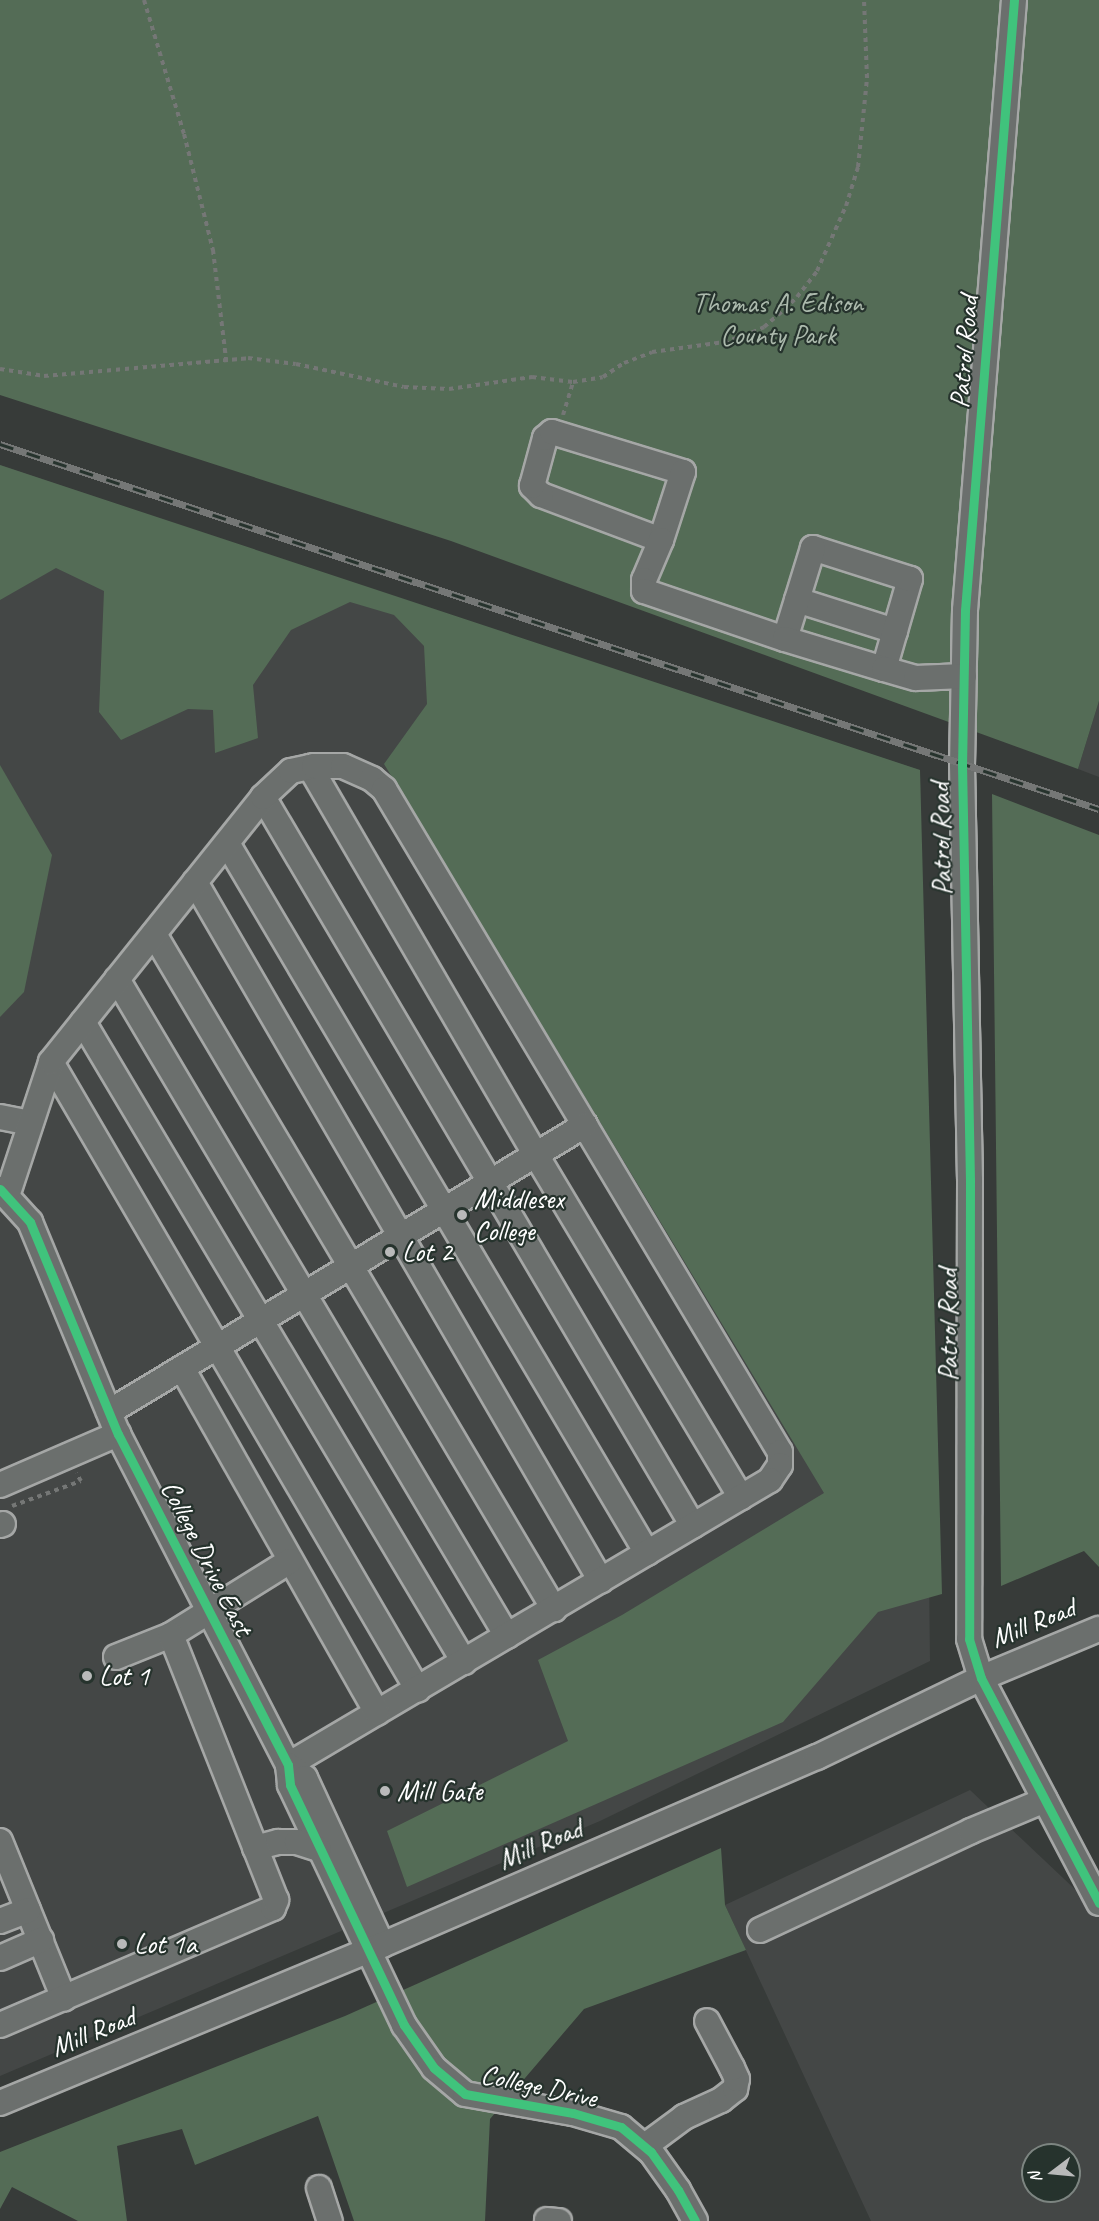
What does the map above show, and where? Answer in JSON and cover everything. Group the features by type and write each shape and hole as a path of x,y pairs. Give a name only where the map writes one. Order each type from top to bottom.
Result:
{"street":[{"name":"Patrol Road","path":"1014,0 966,599 962,764 970,1180 969,1639 981,1678 1099,1903"},
{"path":"661,540 542,495 532,486 545,438 552,432 683,472 661,540 644,580 644,591 785,639 916,678 964,676"},
{"path":"785,639 813,548 910,579 884,669"},
{"path":"797,600 895,631"},
{"path":"4,1192 51,1062 263,797 291,771 309,767 343,766 372,779 384,789 780,1452 780,1465 770,1480 288,1765"},
{"path":"309,767 536,1155 741,1497"},
{"path":"263,797 489,1184 693,1526"},
{"path":"226,843 647,1553"},
{"path":"195,882 601,1581"},
{"path":"153,934 554,1608"},
{"path":"117,980 507,1636"},
{"path":"83,1022 259,1322 464,1662"},
{"path":"51,1062 418,1690"},
{"path":"0,1117 30,1123"},
{"path":"109,1412 585,1125"},
{"name":"College Drive East","path":"4,1192 30,1222 118,1434 288,1765 290,1785 309,1808 375,1948"},
{"path":"182,1368 377,1713"},
{"path":"0,1485 118,1434"},
{"path":"116,1657 171,1635 290,1561"},
{"name":"Mill Road","path":"0,2103 375,1948 817,1757 981,1678 1099,1629"},
{"path":"0,2025 273,1908 276,1900 171,1635"},
{"path":"760,1930 971,1831 1045,1800"},
{"name":"College Drive East","path":"309,1808 319,1849 375,1948"},
{"path":"0,1841 64,1999"},
{"path":"255,1848 278,1842 297,1842 319,1849"},
{"path":"0,1921 28,1910"},
{"path":"0,1958 41,1940"},
{"name":"College Drive","path":"375,1948 404,2025 434,2068 457,2089 465,2094 485,2099 573,2112 621,2127 645,2146 678,2190 695,2221"},
{"path":"645,2146 684,2116 721,2100 735,2089 736,2079 732,2068 707,2021"},
{"path":"319,2188 330,2221"}],"path":[{"path":"144,0 184,134 213,250 226,359"},
{"path":"0,369 44,376 226,359 272,360 404,387 449,389 532,377 573,382 603,377 624,363 652,352 724,342 744,336 764,327 797,297 817,271 846,206 858,167 867,78 864,0"},
{"path":"558,434 573,382"}],"shaded area":[{"name":"Middlesex College","path":"0,465 600,667 920,770 930,1661 600,1821 0,2076"},
{"path":"1099,701 1099,777 1078,769"},
{"path":"970,1790 1099,1912 1099,2221 871,2221 725,1905"}],"green space":[{"name":"Thomas A. Edison County Park","path":"0,0 1099,0 1099,701 1078,769 451,541 0,395"},
{"path":"0,465 920,770 942,1594 878,1612 783,1722 407,1887 387,1831 568,1741 538,1660 622,1615 824,1493 384,764 427,704 424,646 394,615 350,602 291,630 253,685 258,738 215,753 213,710 188,709 121,740 99,712 104,591 56,568 0,600"},
{"path":"0,765 52,855 24,992 0,1017"},
{"path":"992,794 1099,835 1099,1567 1084,1551 1001,1586"},
{"path":"721,1848 725,1905 746,1950 584,2009 490,2119 485,2221 354,2221 318,2116 195,2165 182,2129 117,2146 127,2221 78,2221 12,2187 0,2209 0,2152 345,2016"}],"railway":[{"path":"0,444 1099,809"}],"cycle path":[{"path":"1014,0 965,610 962,764 970,1180 969,1639 981,1678 1099,1903"},
{"path":"0,1189 30,1222 118,1434 288,1765 290,1785 404,2025 434,2068 465,2094 573,2113 621,2127 651,2152 678,2190 695,2221"}],"place":[{"name":"Middlesex College","path":"462,1215"},
{"name":"Lot 2","path":"390,1252"},
{"name":"Lot 1","path":"87,1676"},
{"name":"Mill Gate","path":"385,1791"},
{"name":"Lot 1a","path":"122,1944"}]}
